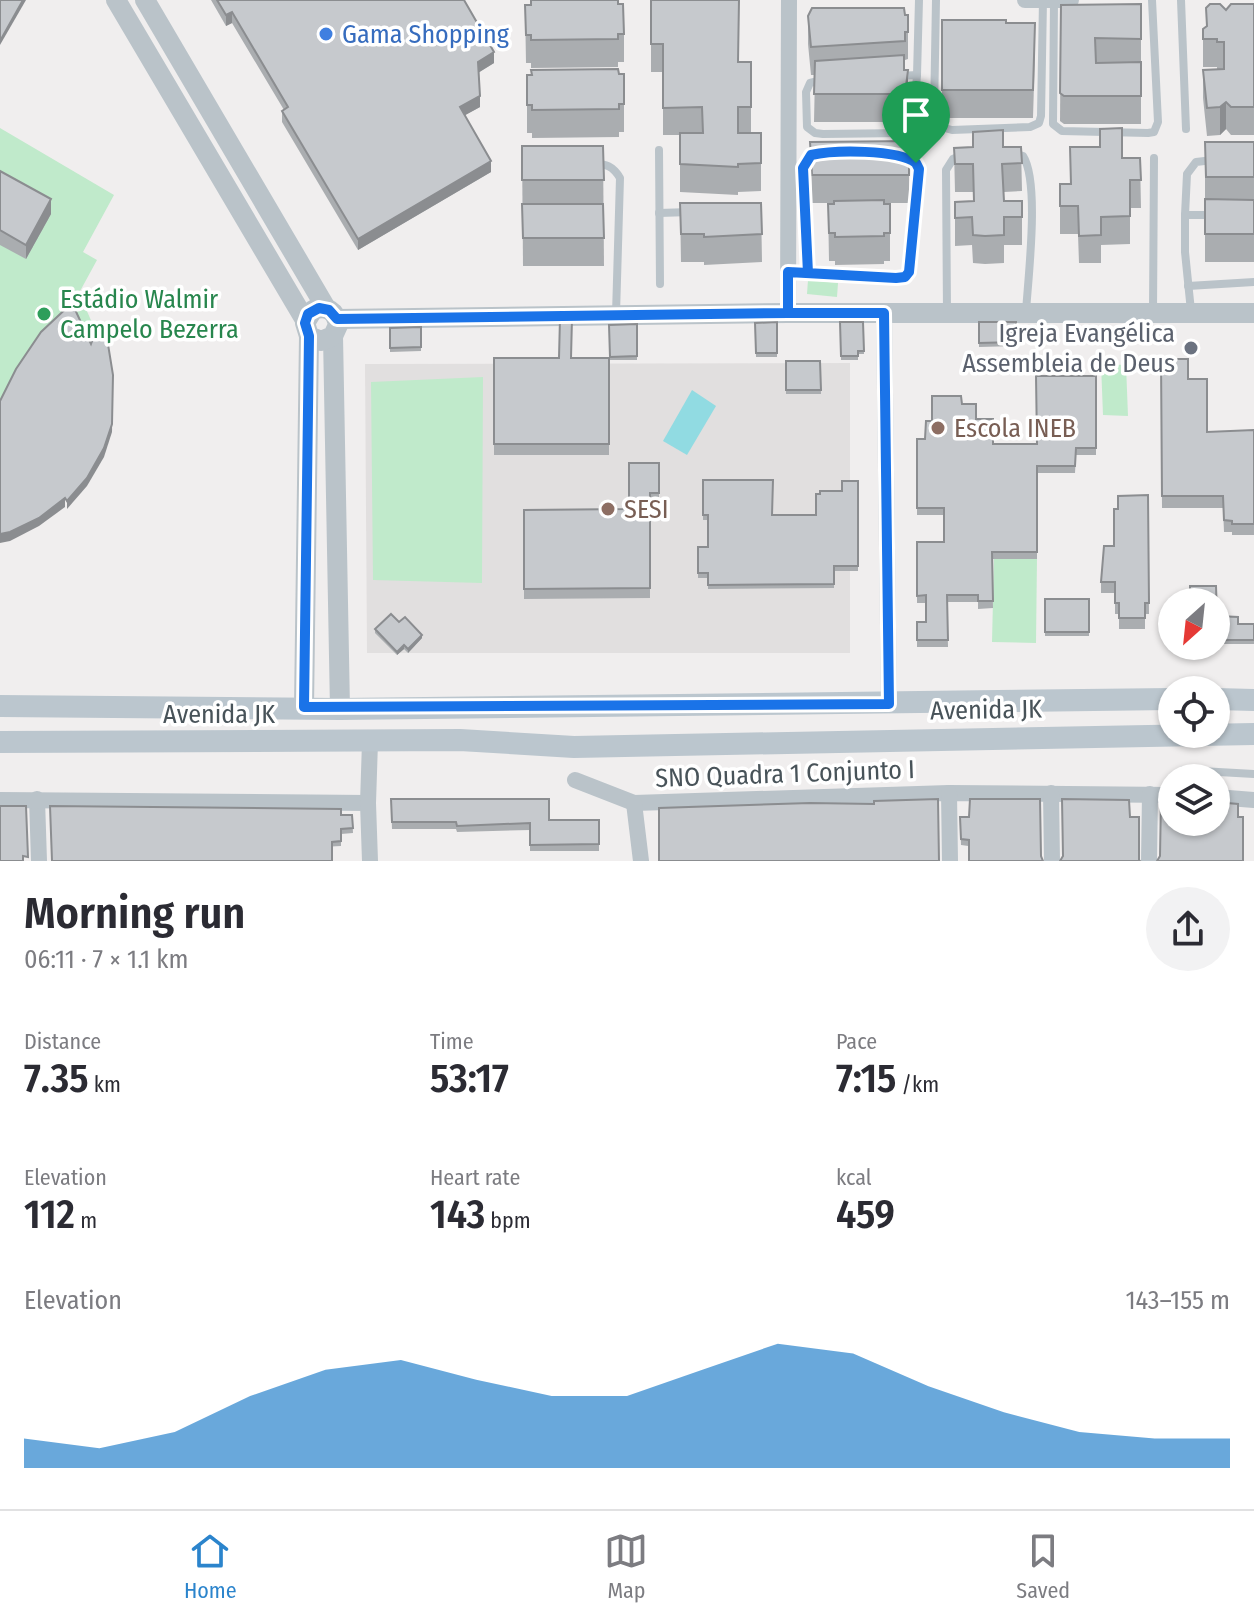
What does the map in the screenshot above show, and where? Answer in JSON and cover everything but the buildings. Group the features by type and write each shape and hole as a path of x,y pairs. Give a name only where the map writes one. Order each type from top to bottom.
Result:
{"main road":[{"name":"Avenida JK","path":"3,709 340,709 1158,699"},
{"path":"1230,699 1254,700"},
{"path":"1158,702 1146,708 1144,718 1149,726 1158,730"},
{"path":"457,706 468,714 473,723 473,729 460,740"},
{"name":"Avenida JK","path":"4,739 460,740 574,747 1158,734"},
{"name":"Avenida JK","path":"1230,734 1254,734"}],"street":[{"path":"116,0 307,328 321,341 332,321"},
{"path":"145,0 332,321 340,709"},
{"path":"788,313 789,0"},
{"path":"1025,0 1071,0"},
{"path":"304,707 307,328 313,310 332,321 788,313 1254,313"},
{"path":"884,313 889,704"},
{"path":"306,642 338,640"},
{"path":"370,742 370,861"},
{"path":"575,780 634,803"},
{"path":"949,793 950,861"},
{"name":"SNO Quadra 1 Conjunto I","path":"641,861 634,803 949,793 1158,794"},
{"path":"1051,793 1052,861"},
{"path":"1149,861 1150,794"},
{"path":"1230,798 1254,800"},
{"path":"37,799 39,861"},
{"path":"0,800 368,803"}],"lane":[{"path":"917,75 810,83 806,92 807,127 823,134 905,133 911,127 917,75 919,0"},
{"path":"936,0 934,114 937,126 952,130 1030,127 1039,123 1043,31 1040,0"},
{"path":"1054,0 1053,124 1062,131 1148,133 1154,132 1158,122 1152,0"},
{"path":"1181,0 1186,129"},
{"path":"935,31 951,31"},
{"path":"1027,31 1043,31"},
{"path":"659,150 660,284"},
{"path":"1001,152 1023,156 1029,168 1031,235 1026,313"},
{"path":"808,273 803,168 811,155 832,153"},
{"path":"788,272 905,277 909,272 919,169 911,159 887,154"},
{"path":"947,313 946,170 958,156 972,154"},
{"path":"1153,313 1154,158"},
{"path":"1191,313 1185,215 1189,169 1202,160 1228,159"},
{"path":"585,163 608,165 615,169 620,178 616,315"},
{"path":"659,213 702,212"},
{"path":"1185,215 1226,214"},
{"path":"1188,286 1254,282"},
{"path":"1230,773 1254,774"}],"shaded area":[{"name":"SESI","path":"850,363 850,653 367,653 365,364"}],"green space":[{"name":"Estádio Walmir Campelo Bezerra","path":"0,128 114,195 83,252 97,260 79,293 97,334 0,530"},
{"path":"808,280 838,283 837,297 807,294"},
{"path":"1101,364 1126,365 1128,416 1103,415"},
{"path":"483,377 482,583 373,580 371,382"},
{"path":"994,557 1037,558 1036,643 992,642"}],"water":[{"path":"692,390 716,406 687,455 663,441"}],"place":[{"name":"Gama Shopping","path":"326,34"},
{"name":"Estádio Walmir Campelo Bezerra","path":"44,314"},
{"name":"Igreja Evangélica Assembleia de Deus","path":"1191,348"},
{"name":"Escola INEB","path":"938,428"},
{"name":"SESI","path":"608,509"}],"route":[{"path":"916,163 903,156 872,153 811,155 803,168 808,273 788,272 788,313 884,313 889,704 304,707 309,411 309,336 305,320 308,314 319,308 326,308 337,319 788,313 788,272 896,278 905,277 911,266 919,169 916,163"}]}
